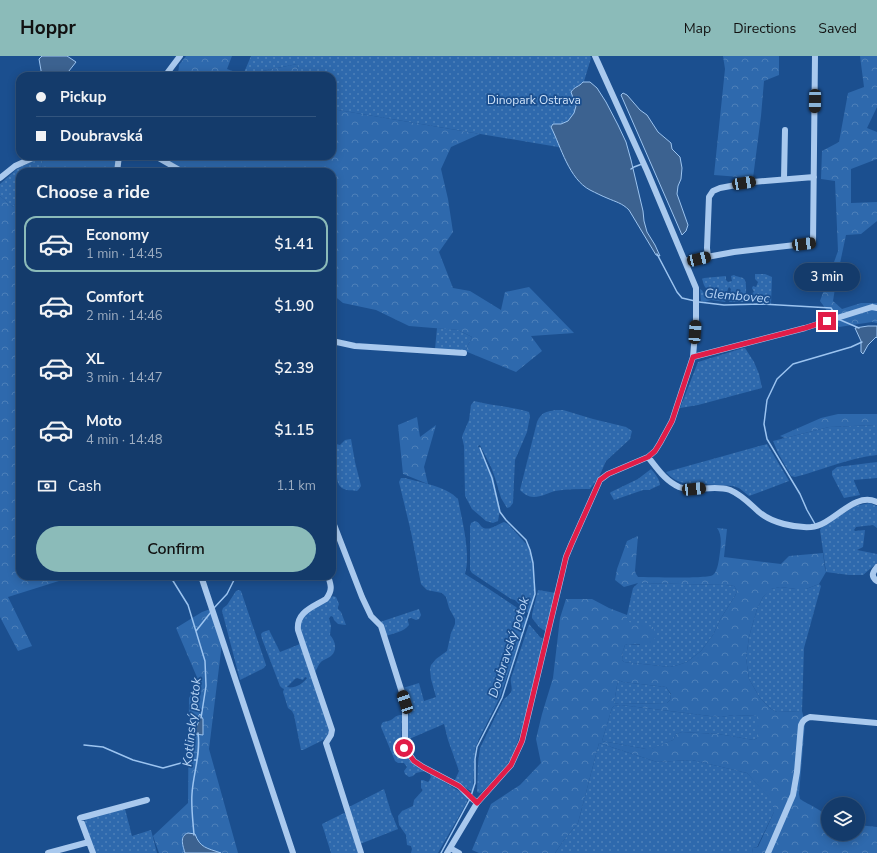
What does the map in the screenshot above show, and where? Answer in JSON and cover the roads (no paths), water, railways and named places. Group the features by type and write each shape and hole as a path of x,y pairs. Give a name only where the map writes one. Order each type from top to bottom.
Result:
{"street":[{"path":"168,72 180,56"},
{"path":"460,853 449,850 477,803 511,765 522,741 566,557 573,538 600,480 608,474 648,457 655,451 672,421 693,357 696,320 696,288 647,172 595,56"},
{"path":"685,261 734,252 813,243 815,56"},
{"path":"784,179 785,130"},
{"path":"0,178 15,166 28,160"},
{"path":"162,160 176,168"},
{"path":"708,257 709,197 713,191 736,184 814,177"},
{"path":"693,357 805,328 872,307 877,308"},
{"path":"336,342 355,346 464,353"},
{"path":"648,457 664,476 680,487 694,489 718,488 732,491 744,498 769,519 786,524 812,527 825,522 854,503 863,500 872,500 877,502"},
{"path":"336,527 370,616 381,626 405,702 404,748 414,761 459,786 477,803"},
{"path":"877,567 872,575 877,581"},
{"path":"202,580 293,853"},
{"path":"329,580 331,593 326,599 303,613 299,618 298,630 332,730 326,743 361,853"},
{"path":"768,853 792,795 795,783 801,725 805,718 810,717 877,723"},
{"path":"93,853 80,818 147,800"},
{"path":"48,853 89,842"}],"waterway":[{"name":"Glembovec","path":"631,169 642,164"},
{"name":"Glembovec","path":"657,254 677,292 682,298 695,301"},
{"name":"Glembovec","path":"699,302 724,305 761,304 831,308 836,316"},
{"name":"Glembovec","path":"838,319 859,328"},
{"path":"815,524 800,494 767,439 764,424 767,400 777,379 793,364 851,347 862,342"},
{"name":"Doubravský potok","path":"471,796 475,783 475,759 477,747 502,698 535,594 533,563 530,550 526,540 500,512 492,478 480,448"},
{"name":"Kotlinský potok","path":"172,580 188,605 205,661 206,686 201,718"},
{"path":"213,609 227,594 234,580"},
{"path":"196,631 211,612"},
{"name":"Kotlinský potok","path":"194,835 192,799 198,756 198,733"},
{"path":"84,745 103,747 133,760 163,768 197,760"},
{"name":"Doubravský potok","path":"441,853 470,799"}],"park label":[{"name":"Dinopark Ostrava","path":"534,100"}]}
